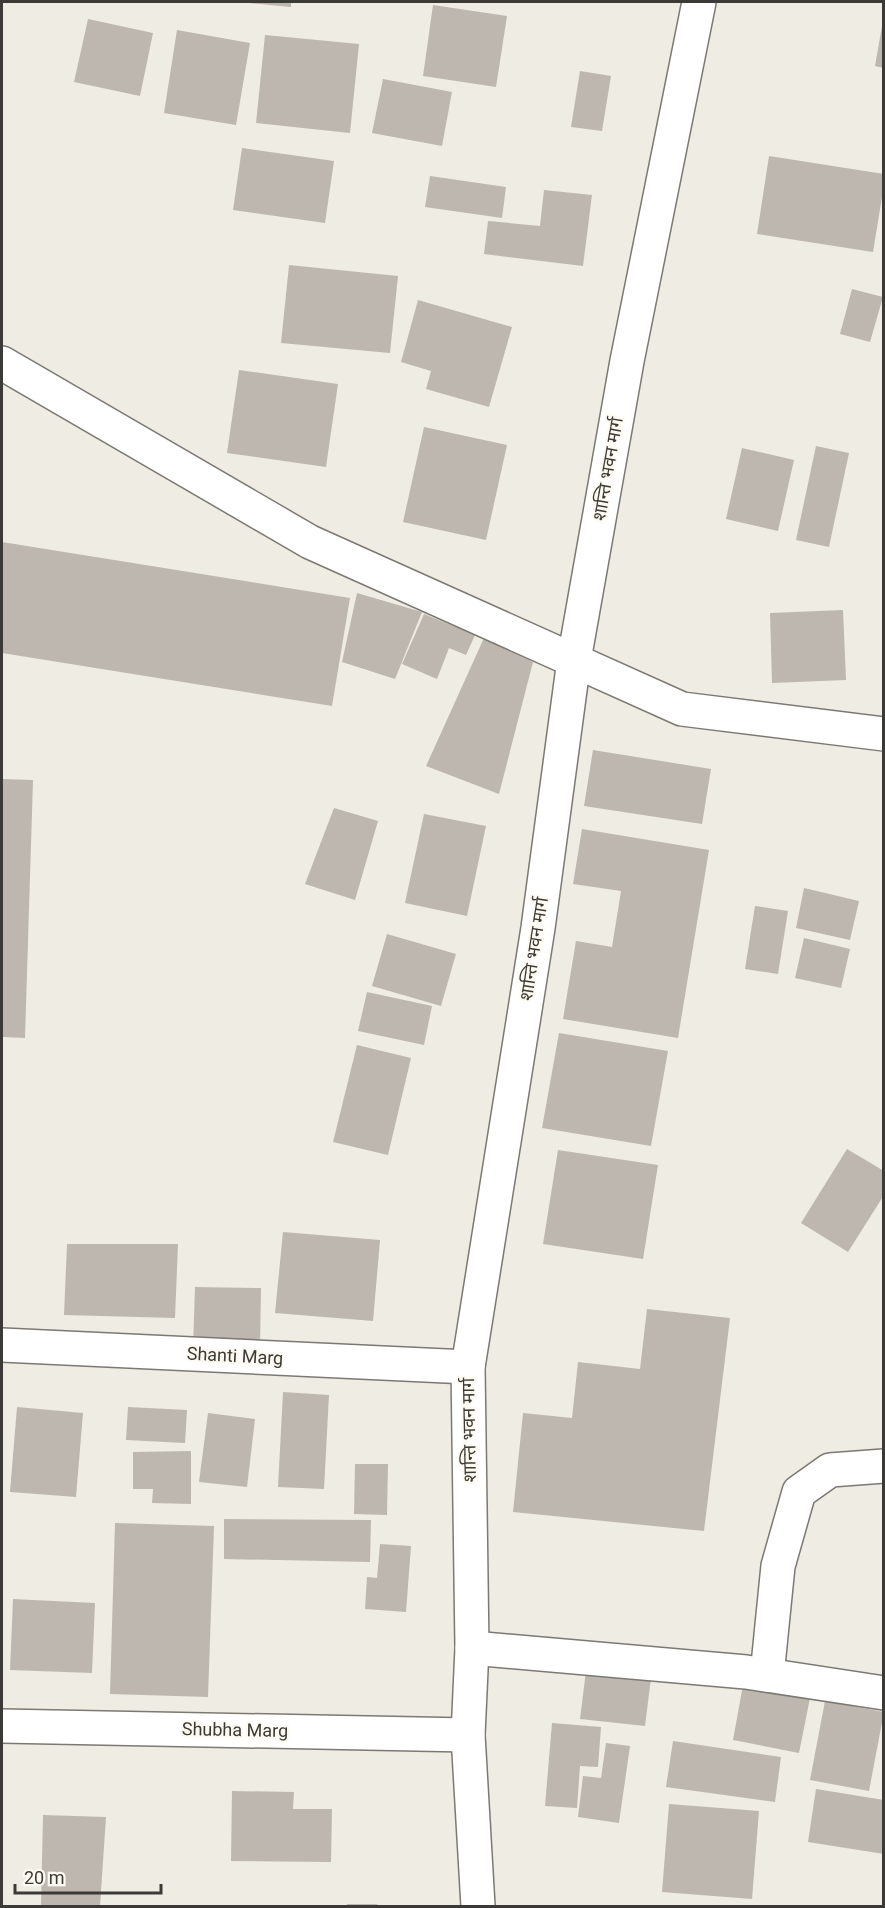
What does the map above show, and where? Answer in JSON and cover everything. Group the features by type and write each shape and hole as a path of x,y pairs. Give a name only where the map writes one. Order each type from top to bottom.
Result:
{"street":[{"name":"शान्ति भवन मार्ग","path":"478,1906 468,1736 472,1648 468,1367 538,928 574,660 627,361 699,2"},
{"path":"2,363 310,542 682,709 884,734"},
{"name":"Shanti Marg","path":"2,1345 468,1367"},
{"path":"766,1675 778,1566 799,1492 830,1470 884,1467"},
{"path":"472,1648 766,1675 884,1693"},
{"name":"Shubha Marg","path":"2,1726 468,1736"}],"building":[{"path":"291,2 291,7 249,3"},
{"path":"433,5 507,16 496,87 423,76"},
{"path":"88,19 153,33 140,96 74,82"},
{"path":"882,26 884,26 884,68 875,66"},
{"path":"177,30 250,43 236,125 164,113"},
{"path":"265,35 359,44 350,133 256,123"},
{"path":"580,71 611,76 602,131 571,127"},
{"path":"383,79 452,92 442,146 372,133"},
{"path":"242,148 334,161 325,223 233,210"},
{"path":"769,156 884,174 873,252 757,234"},
{"path":"430,176 506,187 502,218 425,207"},
{"path":"544,190 592,195 583,266 484,254 488,221 540,226"},
{"path":"289,265 398,276 390,353 281,343"},
{"path":"852,289 883,297 870,342 840,334"},
{"path":"418,300 512,327 489,407 426,389 431,371 401,362"},
{"path":"239,370 338,384 326,467 227,453"},
{"path":"424,427 507,445 486,540 403,522"},
{"path":"816,446 849,453 829,547 796,540"},
{"path":"742,448 794,460 778,531 726,519"},
{"path":"2,542 350,598 332,706 2,653"},
{"path":"357,593 422,612 395,679 342,662"},
{"path":"843,610 846,680 772,683 770,613"},
{"path":"424,614 475,635 466,655 449,648 437,679 402,664"},
{"path":"484,638 533,662 499,794 426,766"},
{"path":"593,750 711,769 702,824 584,806"},
{"path":"2,779 33,780 25,1038 2,1037"},
{"path":"334,808 378,821 355,900 305,884"},
{"path":"424,814 486,826 467,916 405,903"},
{"path":"582,829 709,850 678,1038 563,1019 576,941 612,947 621,891 573,884"},
{"path":"804,888 859,901 850,940 796,928"},
{"path":"755,906 788,911 778,974 745,969"},
{"path":"387,934 456,954 441,1006 372,986"},
{"path":"804,938 850,949 841,988 795,978"},
{"path":"367,992 432,1006 424,1045 358,1031"},
{"path":"559,1033 668,1051 651,1146 542,1128"},
{"path":"357,1045 411,1058 388,1155 333,1142"},
{"path":"847,1149 884,1171 884,1195 848,1252 801,1223"},
{"path":"558,1150 658,1165 643,1259 543,1244"},
{"path":"283,1232 380,1240 373,1321 275,1313"},
{"path":"67,1244 178,1244 175,1318 64,1315"},
{"path":"195,1287 261,1288 260,1349 193,1347"},
{"path":"647,1309 730,1318 704,1531 513,1512 523,1413 572,1418 578,1362 640,1369"},
{"path":"283,1392 329,1395 324,1489 278,1487"},
{"path":"17,1407 83,1413 76,1497 10,1492"},
{"path":"128,1407 187,1410 185,1443 126,1440"},
{"path":"208,1413 255,1419 247,1487 199,1482"},
{"path":"191,1451 191,1504 152,1503 153,1489 133,1489 133,1452"},
{"path":"355,1464 388,1464 387,1515 354,1514"},
{"path":"224,1519 371,1520 370,1562 224,1559"},
{"path":"115,1523 214,1526 208,1697 110,1694"},
{"path":"380,1544 411,1546 406,1612 365,1609 367,1577 377,1578"},
{"path":"13,1599 95,1603 92,1673 10,1670"},
{"path":"586,1671 651,1678 645,1726 580,1719"},
{"path":"743,1685 810,1698 799,1753 733,1740"},
{"path":"825,1701 884,1712 869,1791 810,1780"},
{"path":"552,1723 601,1727 598,1767 580,1766 577,1808 545,1806"},
{"path":"673,1741 781,1757 775,1802 666,1787"},
{"path":"606,1743 630,1746 619,1823 578,1817 583,1776 601,1778"},
{"path":"816,1789 884,1800 884,1854 808,1842"},
{"path":"232,1791 294,1792 293,1809 332,1809 331,1862 231,1861"},
{"path":"669,1804 759,1811 752,1899 662,1892"},
{"path":"43,1815 106,1817 100,1906 41,1906"},
{"path":"347,1904 377,1904 378,1906 347,1906"}]}
